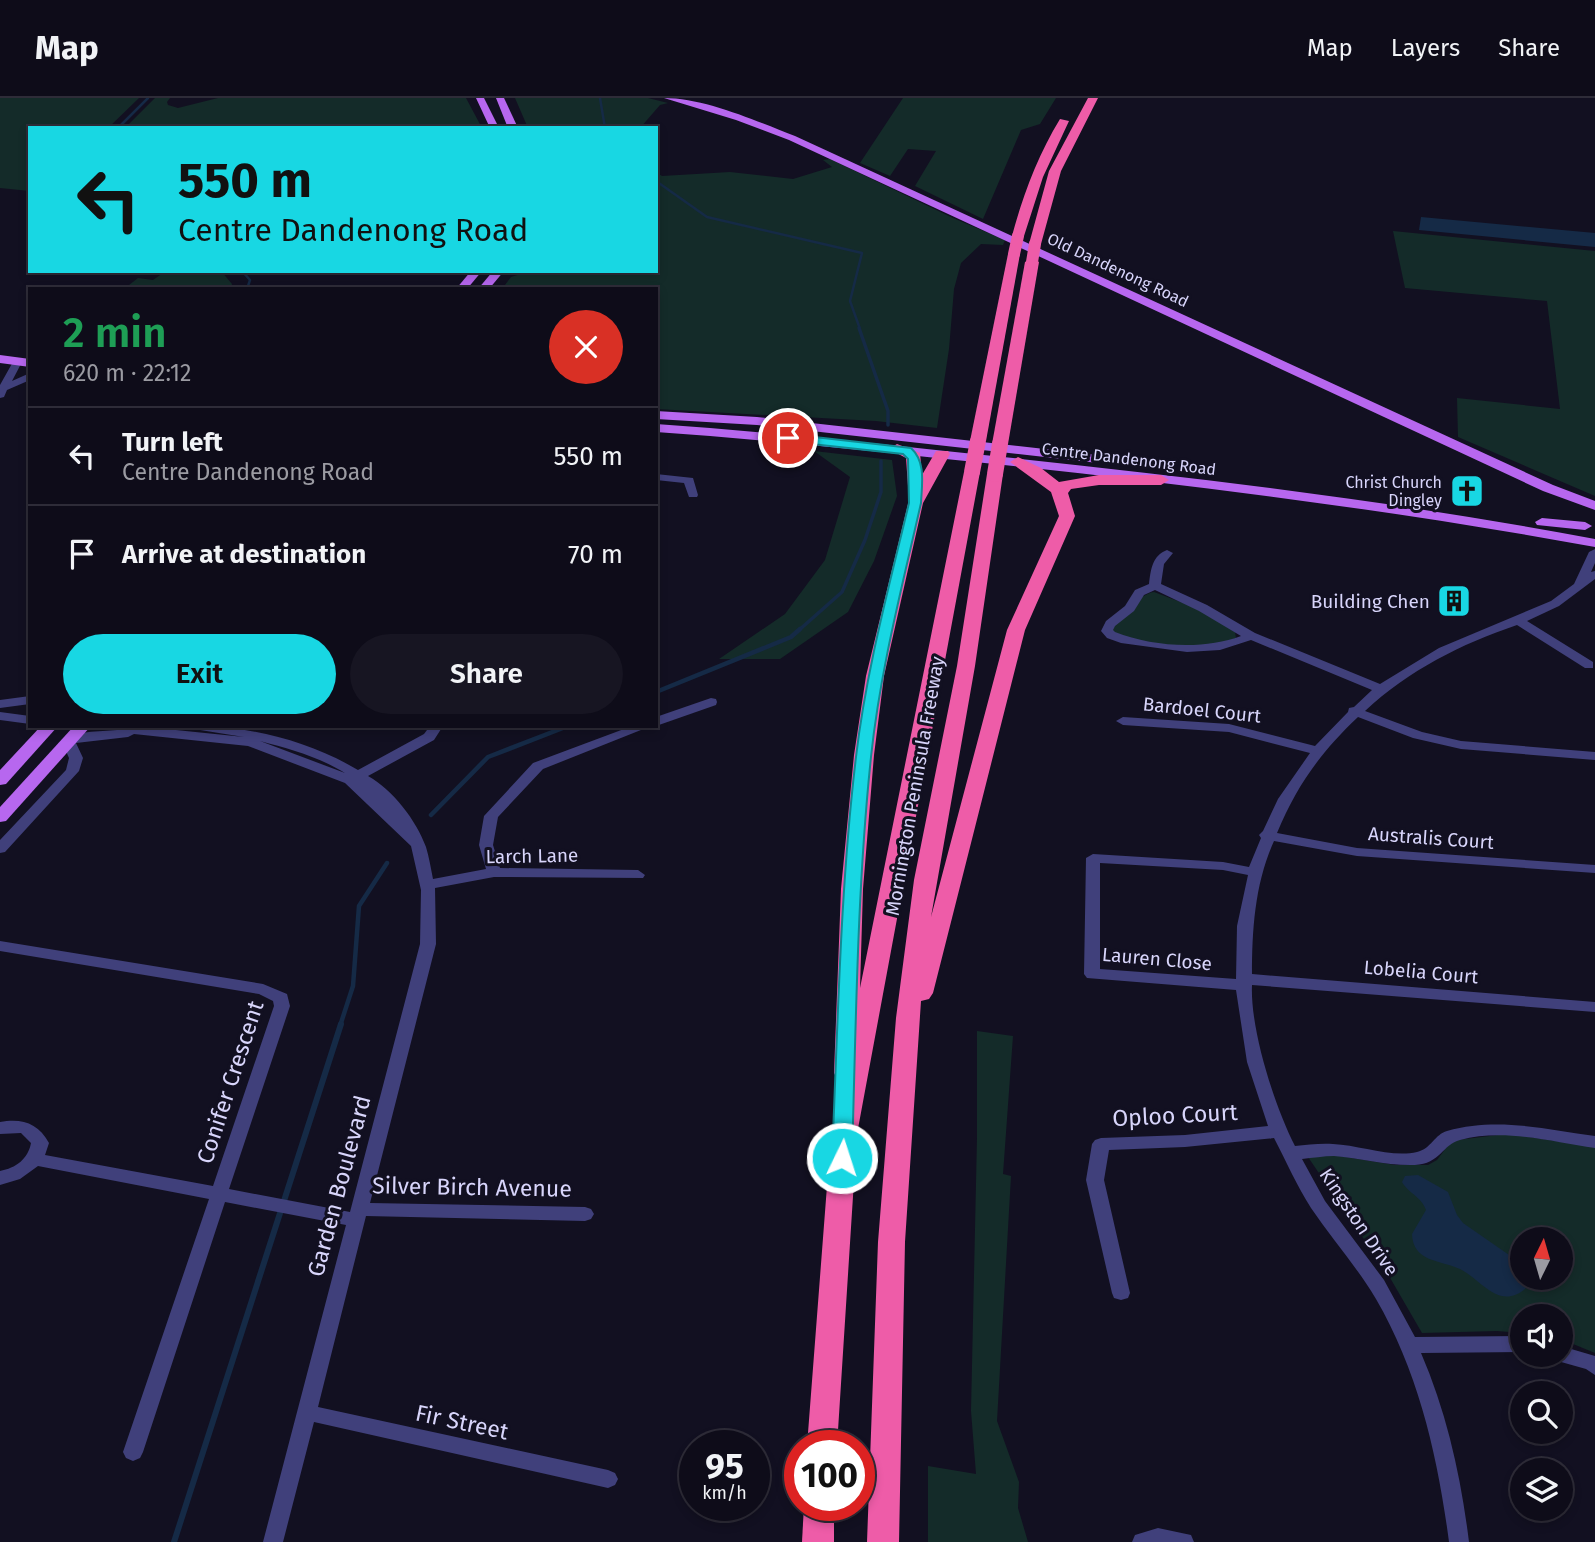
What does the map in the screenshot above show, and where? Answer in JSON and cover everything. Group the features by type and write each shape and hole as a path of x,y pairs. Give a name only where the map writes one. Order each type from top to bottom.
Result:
{"highway":[{"name":"Mornington Peninsula Freeway","path":"822,1430 844,1134 984,473 1000,444 1035,244 1055,171 1093,98"},
{"name":"Mornington Peninsula Freeway","path":"883,1542 886,1338 898,1122 928,851 961,692 984,473 979,443 1014,254 1029,194 1044,157 1071,108"},
{"path":"844,1134 852,889 864,755 878,664 915,503 914,458 909,452 897,449"},
{"path":"915,503 942,454"},
{"path":"906,1049 971,810 1016,630 1067,516 1066,501 1060,492 1041,475 1018,462"},
{"path":"1060,492 1065,485 1088,481 1161,480"},
{"path":"818,1542 819,1521"}],"main road":[{"path":"480,98 494,126"},
{"path":"500,98 512,126"},
{"name":"Old Dandenong Road","path":"668,98 739,118 801,142 1548,488 1595,506"},
{"path":"463,287 475,273"},
{"path":"485,287 497,273"},
{"path":"0,351 28,354"},
{"path":"0,359 23,362"},
{"name":"Centre Dandenong Road","path":"658,415 757,421 979,443 1356,499 1590,521"},
{"name":"Centre Dandenong Road","path":"658,428 1018,462 1461,518 1595,543"},
{"path":"942,454 979,443 1018,462"},
{"name":"Old Dandenong Road","path":"1548,488 1590,521"},
{"path":"1590,521 1587,536 1595,543"},
{"path":"0,780 48,728"},
{"path":"0,817 75,736"}],"street":[{"path":"3,391 23,362"},
{"path":"3,391 28,377"},
{"path":"658,477 689,480 693,495"},
{"name":"Kingston Drive","path":"1578,584 1595,552"},
{"path":"1155,586 1158,563 1167,553"},
{"name":"Kingston Drive","path":"1459,1542 1453,1488 1436,1416 1409,1345 1374,1279 1312,1195 1280,1131 1255,1064 1244,982 1244,930 1253,872 1281,802 1316,750 1354,711 1381,689 1449,649 1556,603 1578,584 1595,574"},
{"path":"1251,636 1222,648 1195,649 1121,639 1108,633 1107,627 1130,608 1139,593 1155,586 1203,608 1251,636 1381,689"},
{"path":"1518,620 1589,665"},
{"path":"0,705 28,700"},
{"path":"658,721 711,702"},
{"path":"0,705 28,710"},
{"path":"1354,711 1418,735 1461,745 1595,756"},
{"path":"0,716 28,720"},
{"name":"Bardoel Court","path":"1123,720 1229,728 1316,750"},
{"name":"Garden Boulevard","path":"125,728 151,733 250,742 356,777"},
{"name":"Garden Boulevard","path":"212,728 280,741 319,754 356,777 416,843 432,908 428,944 273,1542"},
{"path":"356,777 429,737 436,728"},
{"path":"494,872 486,845 491,817 538,766 640,728"},
{"path":"0,849 72,771 76,758 75,736 151,733"},
{"name":"Australis Court","path":"1266,835 1357,852 1595,869"},
{"name":"Lauren Close","path":"1244,982 1092,974 1093,858 1223,866 1253,872"},
{"name":"Larch Lane","path":"428,885 494,872 638,875"},
{"name":"Conifer Crescent","path":"0,946 263,989 275,992 281,998 282,1006 133,1452"},
{"name":"Lobelia Court","path":"1244,982 1595,1007"},
{"path":"0,1128 22,1127 37,1135 39,1151 34,1159 17,1173 0,1178"},
{"path":"1291,1153 1333,1150 1385,1158 1418,1159 1434,1152 1447,1138 1497,1130 1532,1131 1595,1142"},
{"name":"Oploo Court","path":"1121,1293 1095,1180 1101,1144 1197,1141 1280,1131"},
{"name":"Silver Birch Avenue","path":"34,1159 315,1212 585,1214"},
{"path":"1409,1345 1510,1344"},
{"path":"1573,1357 1592,1363 1595,1367"},
{"name":"Fir Street","path":"305,1412 608,1479"},
{"path":"1142,1542 1158,1537 1184,1542"}],"green space":[{"path":"0,98 139,98 110,126 28,126 28,191 0,188"},
{"path":"155,98 170,98 168,105 178,108 218,98 466,98 481,126 127,126"},
{"path":"515,98 648,98 668,103 660,105 642,126 527,126"},
{"path":"903,98 1056,98 1040,124 1021,130 983,219 915,186 936,151 908,149 890,176 860,163"},
{"path":"830,159 1005,240 1003,245 981,244 961,263 954,289 949,349 937,428 876,421 658,409 658,287 504,287 511,277 524,273 658,273 658,173 662,176 730,172 793,179 832,167 823,160"},
{"path":"1393,231 1595,251 1595,496 1458,437 1457,398 1560,409 1547,301 1405,288"},
{"path":"163,273 223,273 232,284 231,287 127,287 138,278 153,280"},
{"path":"814,451 892,460 897,496 874,561 848,612 780,659 719,659 785,614 825,560 850,477"},
{"path":"1154,592 1199,609 1235,632 1236,638 1193,647 1119,636 1112,630 1130,607 1142,597"},
{"path":"977,1031 1013,1036 1003,1174 1011,1176 997,1421 1019,1482 1018,1508 1028,1542 928,1542 928,1466 976,1474 971,1411"},
{"path":"1516,1135 1595,1147 1595,1353 1573,1344 1573,1304 1510,1304 1510,1332 1422,1333 1389,1276 1308,1157 1333,1155 1395,1165 1428,1165 1437,1160 1449,1144 1457,1140"}],"water":[{"path":"1421,217 1595,233 1595,247 1419,230"},
{"path":"1418,1175 1448,1192 1463,1223 1510,1256 1510,1290 1523,1290 1507,1297 1499,1295 1460,1269 1422,1255 1417,1250 1412,1234 1426,1210 1402,1182 1405,1176"}],"waterway":[{"path":"120,126 148,98"},
{"path":"600,98 605,126"},
{"path":"658,182 707,217 862,253 850,301 860,329"},
{"path":"244,273 250,280 248,287"},
{"path":"859,328 888,411 888,425"},
{"path":"798,631 842,592 865,540 881,492 881,461"},
{"path":"658,691 791,637 800,629"},
{"path":"431,815 488,757 563,728"},
{"path":"340,1026 353,986 359,906 387,863"},
{"path":"174,1542 341,1024"}],"place":[{"name":"Christ Church Dingley","path":"1467,491"},
{"name":"Building Chen","path":"1454,601"}],"route":[{"path":"788,438 906,451 914,458 916,477 915,503 876,676 864,755 852,889 842,1158"}]}
